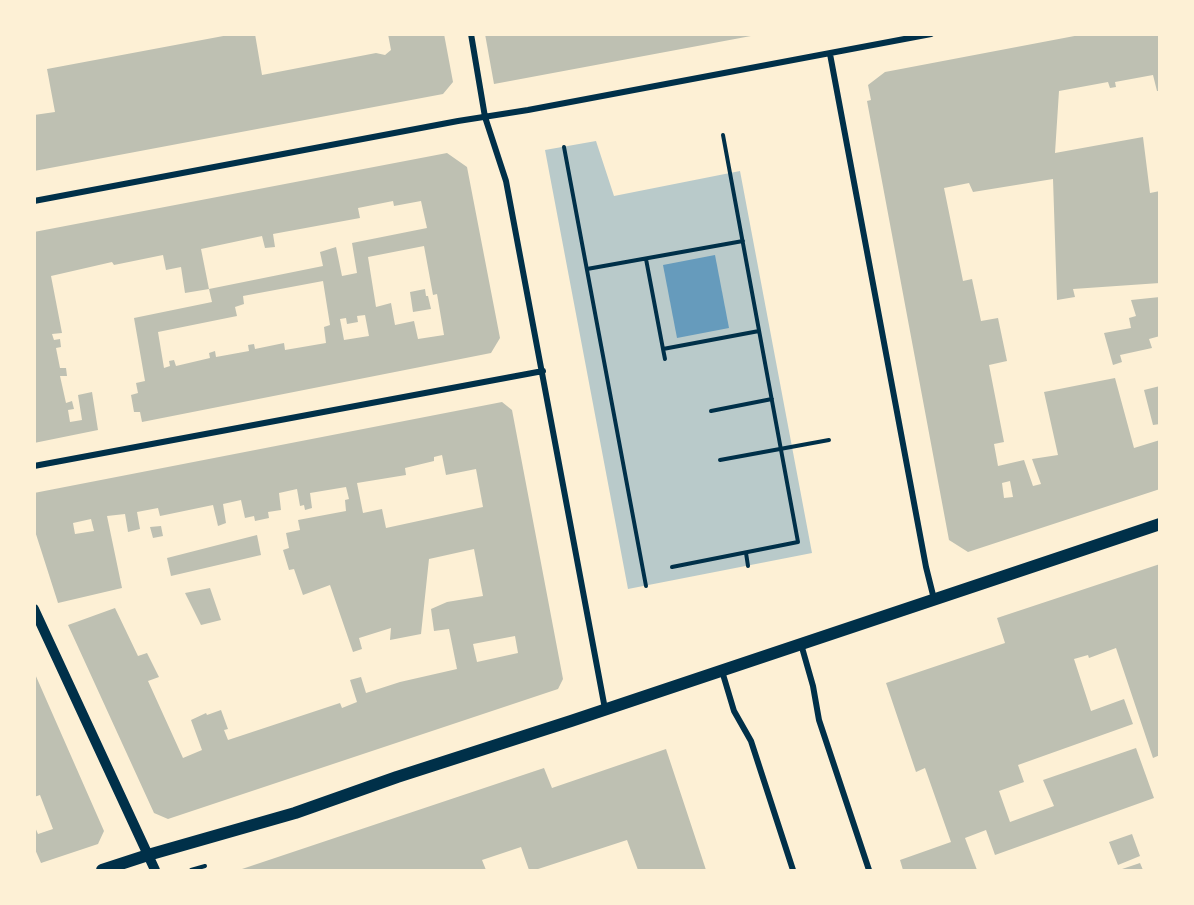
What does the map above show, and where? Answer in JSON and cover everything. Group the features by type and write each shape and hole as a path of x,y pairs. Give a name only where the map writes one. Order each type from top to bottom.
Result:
{"main road":[{"path":"102,870 295,813 397,777 605,710 1160,524"}],"street":[{"path":"471,34 484,117 506,180 605,710"},
{"path":"34,201 931,34"},
{"path":"830,54 919,532 934,598"},
{"path":"34,466 543,371"},
{"path":"34,609 155,870"},
{"path":"801,644 813,686 819,720 869,870"},
{"path":"721,670 734,711 751,741 792,870"}],"path":[{"path":"672,567 798,542 723,135"},
{"path":"564,147 646,585"},
{"path":"587,269 743,241"},
{"path":"646,259 665,359"},
{"path":"663,349 759,331"},
{"path":"711,411 772,399"},
{"path":"720,460 829,440"},
{"path":"746,552 748,566"}],"shaded area":[{"path":"596,141 614,196 740,171 812,553 628,589 545,150"}],"water":[{"path":"715,255 729,328 677,338 663,265"}],"building":[{"path":"234,34 255,34 262,75 376,53 385,55 391,50 388,34 444,34 453,82 443,94 34,171 34,115 55,112 47,69"},
{"path":"485,34 751,34 751,36 494,84"},
{"path":"1085,34 1160,34 1160,91 1157,91 1153,75 1115,82 1116,87 1110,88 1108,82 1059,91 1055,153 1143,137 1150,193 1160,191 1160,283 1073,289 1075,297 1057,300 1053,179 973,192 969,183 944,188 963,281 972,279 981,321 998,318 1007,361 989,365 1004,442 994,444 998,466 1024,460 1033,486 1041,484 1032,459 1058,455 1044,392 1115,378 1134,448 1160,440 1160,489 968,552 949,540 867,101 871,100 868,85 885,72","holes":["1010,481 1013,497 1004,498 1002,483"]},
{"path":"447,153 467,167 500,338 491,353 142,422 140,412 134,412 131,395 138,393 136,383 145,381 134,318 212,302 209,289 185,293 181,267 166,270 163,255 114,265 112,262 51,276 62,333 52,334 54,340 60,339 61,347 56,348 60,368 66,368 67,376 60,376 66,403 72,401 74,409 68,410 70,422 82,420 78,395 92,392 98,430 34,443 34,232","holes":["393,201 394,206 421,201 427,228 352,243 357,273 342,276 336,247 320,252 323,266 209,289 201,249 262,236 265,248 275,247 273,234 360,218 358,208","424,246 433,295 437,294 444,335 418,339 414,321 395,325 391,303 376,307 368,257","323,281 330,325 324,327 326,343 285,350 284,343 255,349 254,344 248,345 249,351 216,357 215,351 209,353 210,358 176,366 174,360 169,361 170,366 164,368 158,332 237,316 235,307 244,304 243,296","365,315 369,336 344,340 340,319 346,318 347,324 358,322 357,316"]},
{"path":"425,289 431,309 413,312 410,292"},
{"path":"1160,297 1160,336 1149,339 1152,348 1120,355 1122,362 1113,365 1104,333 1131,328 1129,318 1136,316 1131,300"},
{"path":"1160,386 1160,424 1153,425 1144,390"},
{"path":"502,402 512,410 563,679 558,689 168,819 154,813 68,625 115,608 138,656 147,653 159,677 148,681 183,758 202,750 191,720 206,713 207,715 221,710 228,729 224,730 228,740 340,703 342,708 357,702 350,680 361,677 366,693 400,682 457,669 449,629 434,631 431,609 447,602 483,596 474,549 429,559 421,634 390,640 391,628 359,638 362,649 353,652 330,585 303,595 294,569 289,570 283,550 289,548 286,533 300,530 298,520 346,511 345,500 349,499 346,487 310,493 312,508 305,510 304,505 300,506 297,489 279,493 281,510 268,512 269,518 255,521 254,516 245,518 241,500 223,504 226,523 218,526 213,505 160,516 158,508 137,512 140,529 128,532 125,514 107,516 122,588 58,603 34,528 34,493","holes":["442,455 446,475 476,469 483,507 386,528 382,509 363,513 357,483 406,475 405,468 434,461 434,457","91,519 94,531 75,534 73,523","515,636 518,653 477,662 473,644"]},
{"path":"161,526 163,536 153,538 150,527"},
{"path":"257,535 261,555 171,576 167,558"},
{"path":"1160,564 1160,755 1153,758 1116,648 1089,658 1088,655 1074,659 1091,711 1124,699 1133,724 1018,765 1024,782 999,791 1010,822 1054,806 1043,780 1136,748 1154,798 995,855 986,830 965,838 977,870 903,870 900,860 951,842 925,768 916,772 886,683 1005,643 997,618"},
{"path":"210,588 221,620 201,625 185,593"},
{"path":"35,674 104,831 98,844 41,863 34,847 34,825 38,834 53,829 40,795 34,797"},
{"path":"666,749 706,870 638,870 627,840 535,870 529,870 521,847 482,860 486,870 239,870 544,768 552,788"},
{"path":"1132,834 1140,856 1118,865 1109,842"},
{"path":"1140,863 1143,870 1119,870"}]}
